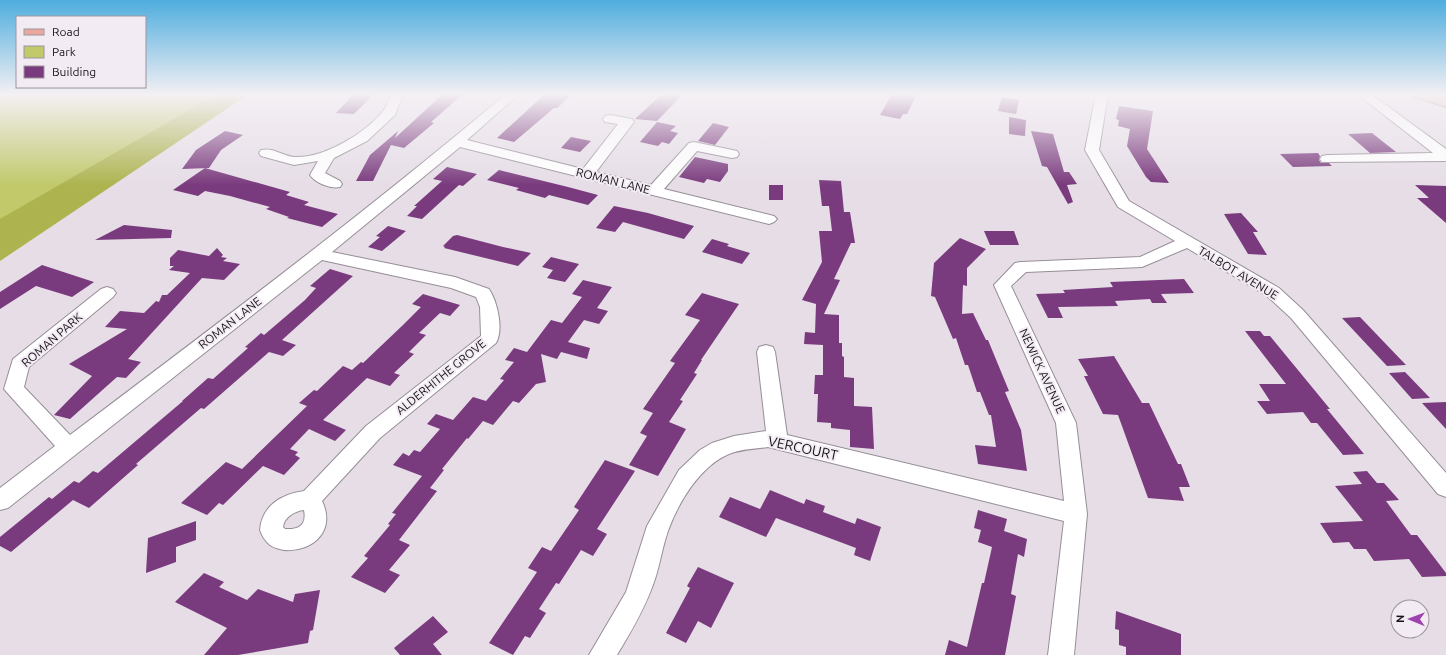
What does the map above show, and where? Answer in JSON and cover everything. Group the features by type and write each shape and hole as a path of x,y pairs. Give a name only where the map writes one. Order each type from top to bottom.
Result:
{"street":[{"path":"266,153 294,161 329,155 362,138 376,125"},
{"name":"ROMAN LANE","path":"0,501 69,446 319,254 478,125"},
{"path":"587,174 610,145 612,138 625,125"},
{"name":"TALBOT AVENUE","path":"1097,125 1092,150 1123,204 1273,292 1297,314 1446,488"},
{"path":"1403,125 1446,157"},
{"name":"ROMAN LANE","path":"458,142 769,219"},
{"path":"654,191 694,146 732,154"},
{"path":"329,155 317,175 335,184"},
{"path":"1327,159 1446,157"},
{"name":"NEWICK AVENUE","path":"1061,655 1076,514 1066,423 1002,285 1021,267 1142,262 1187,242"},
{"name":"ALDERHITHE GROVE","path":"310,500 373,432 490,338 490,307 483,293 455,283 319,254"},
{"name":"ROMAN PARK","path":"69,446 56,435 14,389 20,364 107,293"},
{"path":"766,352 777,441"},
{"name":"VERCOURT","path":"602,655 630,608 642,581 656,532 677,489 691,469 704,457 727,445 748,440 768,439 1076,514"}],"green space":[{"path":"0,125 181,125 0,258"},
{"path":"164,125 203,125 0,261 0,219"}],"building":[{"path":"410,125 432,125 404,148 391,145 373,181 356,181 370,155 398,131 395,138"},
{"path":"512,125 535,125 514,142 497,138"},
{"path":"655,125 676,126 670,131 678,133 669,144 662,142 658,146 640,142"},
{"path":"712,125 729,127 715,145 698,141"},
{"path":"1009,125 1026,125 1025,136 1009,134"},
{"path":"1118,125 1151,125 1147,149 1169,183 1151,182 1146,177 1127,146 1130,129 1118,126"},
{"path":"225,131 243,135 221,150 209,168 182,169 196,150"},
{"path":"1031,131 1053,134 1064,172 1069,172 1077,184 1067,185 1073,202 1068,204 1047,167 1042,166"},
{"path":"1372,133 1396,152 1370,153 1348,134"},
{"path":"571,137 591,141 580,152 561,148"},
{"path":"1318,153 1321,163 1329,163 1332,166 1293,167 1280,154"},
{"path":"695,157 728,164 728,171 720,182 707,179 704,183 679,177"},
{"path":"447,167 477,174 463,186 459,185 422,219 407,216 417,206 414,206 442,181 433,179"},
{"path":"205,168 290,192 286,195 309,202 304,205 338,214 322,227 287,218 289,217 266,209 270,207 230,196 205,191 198,196 173,190"},
{"path":"499,170 598,195 588,205 549,195 545,198 516,190 519,188 487,180"},
{"path":"819,180 841,181 844,212 850,212 855,243 851,243 834,279 840,280 824,314 839,315 839,343 842,343 844,377 854,378 854,406 872,407 874,449 850,447 850,430 831,428 831,423 817,422 818,394 814,394 815,375 823,375 823,345 804,344 805,332 815,333 816,304 802,300 822,262 819,231 832,231 829,206 822,206"},
{"path":"769,185 783,185 783,200 769,200"},
{"path":"1415,185 1446,186 1446,223 1417,198 1429,198"},
{"path":"614,206 648,213 694,226 684,239 623,222 615,232 596,228"},
{"path":"1241,213 1258,232 1253,232 1267,255 1248,254 1224,214"},
{"path":"124,225 172,230 171,238 95,240"},
{"path":"388,226 406,231 382,251 368,247 380,237 376,236"},
{"path":"984,231 1014,231 1019,245 990,245"},
{"path":"457,235 531,253 518,266 444,248 445,247 443,246 453,236"},
{"path":"960,238 986,249 967,268 967,286 963,285 962,314 973,313 986,340 988,340 1009,391 1005,392 1021,430 1027,471 978,464 975,445 996,447 991,415 989,415 980,392 977,392 968,365 965,365 956,338 953,339 935,297 931,296 934,263"},
{"path":"712,239 729,244 727,246 750,253 742,264 702,252"},
{"path":"217,248 223,255 221,257 227,258 223,261 240,264 224,280 202,278 128,359 141,362 126,378 117,377 70,419 54,415 92,376 69,364 127,329 105,327 120,311 144,313 156,301 159,302 162,295 167,295 190,273 169,270 174,266 170,266 170,258 178,250 209,256"},
{"path":"551,257 579,264 565,282 547,278 553,270 542,267"},
{"path":"42,265 94,282 72,297 36,286 0,309 0,292"},
{"path":"330,269 353,276 282,340 296,345 283,356 269,352 204,409 201,408 136,464 138,465 89,508 73,500 11,552 0,546 0,537 49,497 52,499 74,481 79,483 93,471 98,473 208,378 213,379 248,348 245,347 261,333 264,335 305,300 316,288 310,286"},
{"path":"1184,279 1194,293 1161,294 1167,303 1152,303 1150,299 1115,301 1118,306 1058,307 1063,318 1048,318 1036,294 1065,293 1063,290 1113,287 1110,282"},
{"path":"583,280 612,287 597,308 608,311 599,324 584,320 568,342 590,348 587,359 561,352 557,359 541,354 546,382 536,384 519,403 513,401 493,425 483,421 442,469 444,470 430,488 437,491 399,540 410,545 389,570 400,575 385,593 351,577 368,558 364,556 390,525 388,524 396,514 392,513 422,476 393,465 403,453 409,456 414,450 420,452 440,429 427,424 436,414 453,420 473,397 486,401 504,380 500,379 514,362 505,360 514,348 527,352 551,320 562,323 582,297 572,294"},
{"path":"702,293 739,304 701,360 694,373 697,374 680,400 683,401 669,422 686,429 658,476 629,465 647,436 640,433 653,413 643,409 675,363 670,361 700,320 685,315"},
{"path":"423,294 460,305 450,316 440,313 419,333 426,335 409,352 414,354 394,373 400,375 390,386 367,378 323,420 346,430 335,441 309,429 290,449 298,452 295,455 300,458 284,475 263,466 223,505 219,503 207,515 181,503 226,462 242,469 307,406 299,403 314,390 317,391 343,366 352,370 361,362 363,363 403,325 421,307 412,304"},
{"path":"1360,317 1406,365 1387,366 1342,318"},
{"path":"1245,331 1260,331 1264,336 1270,336 1330,409 1327,409 1364,454 1343,455 1317,423 1311,423 1303,412 1267,414 1257,401 1270,401 1259,384 1286,384"},
{"path":"1114,356 1142,403 1149,403 1178,464 1181,464 1190,487 1179,487 1184,501 1148,498 1118,415 1103,414 1084,376 1088,376 1078,359"},
{"path":"1405,372 1430,398 1412,399 1389,373"},
{"path":"1446,402 1446,429 1422,403"},
{"path":"605,460 635,471 597,529 607,534 593,556 581,550 559,584 556,583 539,609 546,613 530,638 525,636 513,655 489,643 537,572 528,568 542,547 551,551 579,510 574,507"},
{"path":"1367,471 1377,483 1384,483 1399,500 1386,501 1411,535 1417,535 1446,573 1446,576 1422,577 1409,559 1374,561 1366,549 1354,549 1349,542 1333,543 1320,523 1363,521 1335,486 1362,484 1353,472"},
{"path":"770,490 804,504 806,499 825,506 823,512 855,524 857,518 881,527 870,561 854,555 856,548 776,518 766,537 719,517 730,497 760,509"},
{"path":"978,510 1007,519 1004,531 1027,539 1024,557 1018,554 1011,594 1016,596 1005,655 945,655 949,640 967,647 982,583 984,583 992,547 978,542 981,530 974,528"},
{"path":"196,521 196,540 176,547 176,562 146,573 148,538"},
{"path":"698,567 734,583 711,628 698,621 686,643 666,633 690,588 687,586"},
{"path":"204,573 224,582 219,587 247,600 258,589 293,602 295,594 320,590 313,630 310,631 308,643 238,655 204,655 227,628 175,602"},
{"path":"1116,611 1181,634 1181,655 1126,655 1126,647 1119,645 1119,630 1115,629"},
{"path":"433,616 448,632 433,644 442,655 400,655 394,648"}]}
